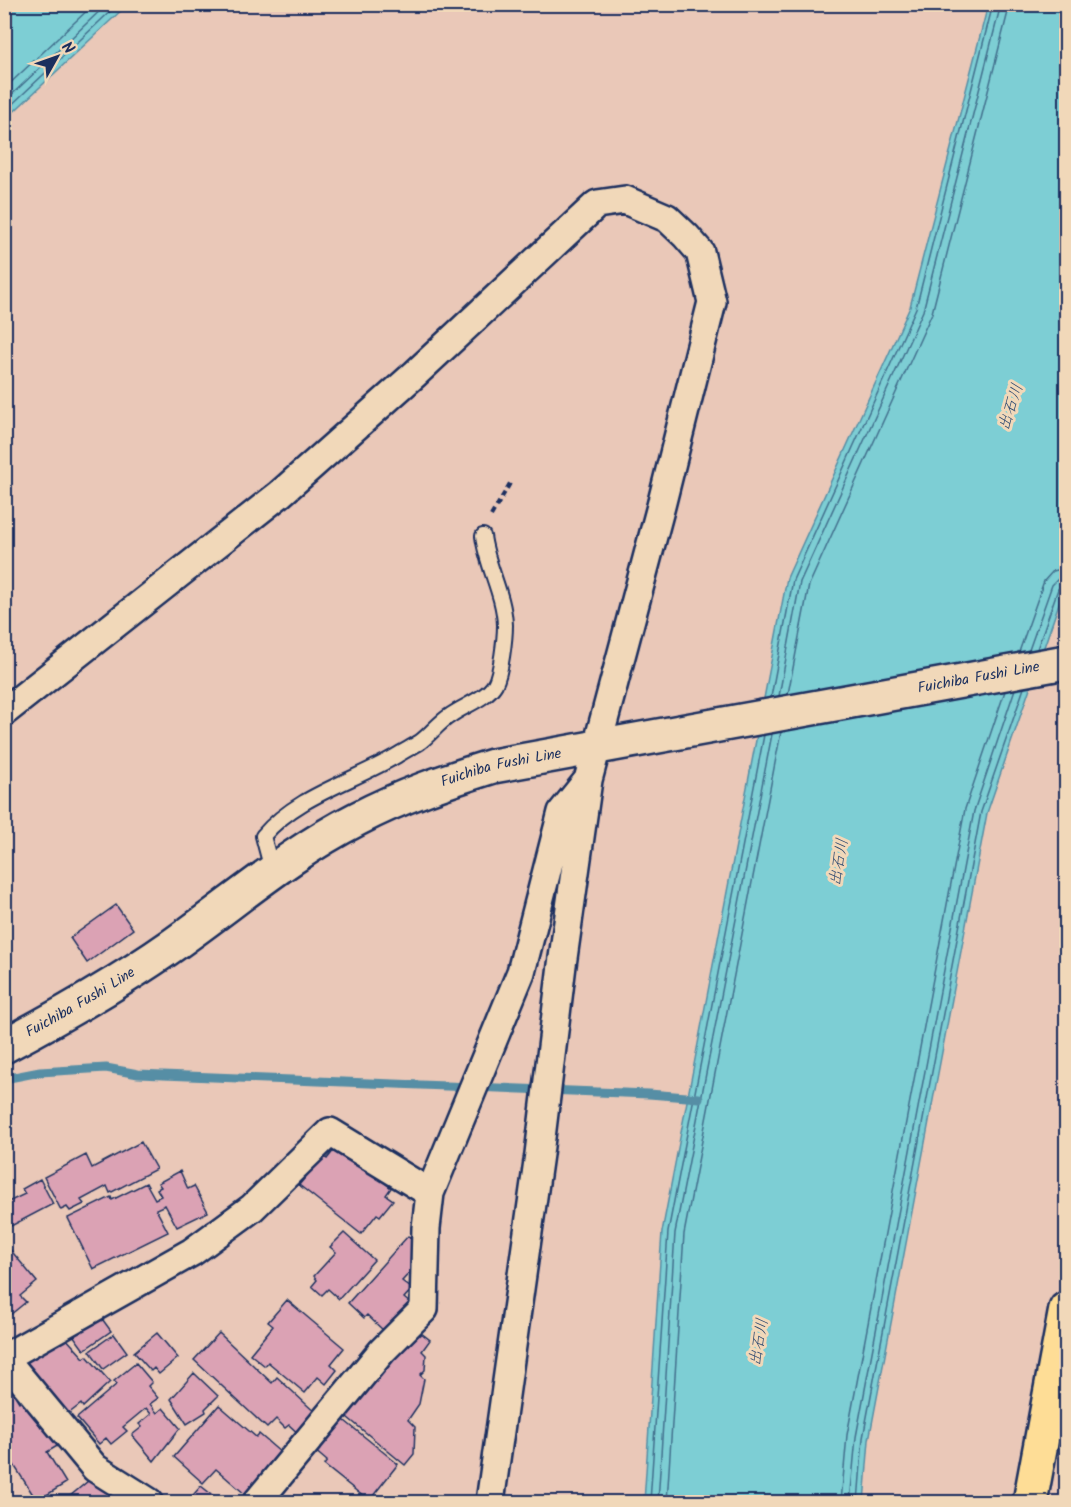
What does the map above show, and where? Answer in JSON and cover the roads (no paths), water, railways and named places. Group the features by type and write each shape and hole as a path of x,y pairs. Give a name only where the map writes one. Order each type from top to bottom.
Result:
{"highway":[{"path":"1030,1503 1066,1309"}],"main road":[{"name":"Fuichiba Fushi Line","path":"4,1046 117,982 190,933 272,870 355,820 418,790 493,766 1066,662"}],"street":[{"path":"4,712 280,494 415,374 597,204 625,200 667,218 700,252 712,302 588,780 490,1503"},
{"path":"257,1503 382,1351 424,1309 426,1228 430,1193 521,972 562,812 588,780"},
{"path":"149,1503 95,1468 4,1358 192,1252 252,1208 330,1132 430,1193"}],"lane":[{"path":"272,870 263,836 273,824 316,796 394,758 495,685 499,674 505,626 483,536"}],"water":[{"path":"5,4 127,4 127,5 5,120"},
{"name":"出石川","path":"988,5 1066,5 1066,583 987,813 869,1440 864,1502 644,1502 662,1232 787,578 910,307"}],"waterway":[{"path":"4,1079 40,1072 106,1068 138,1074 649,1094 699,1098"}]}
